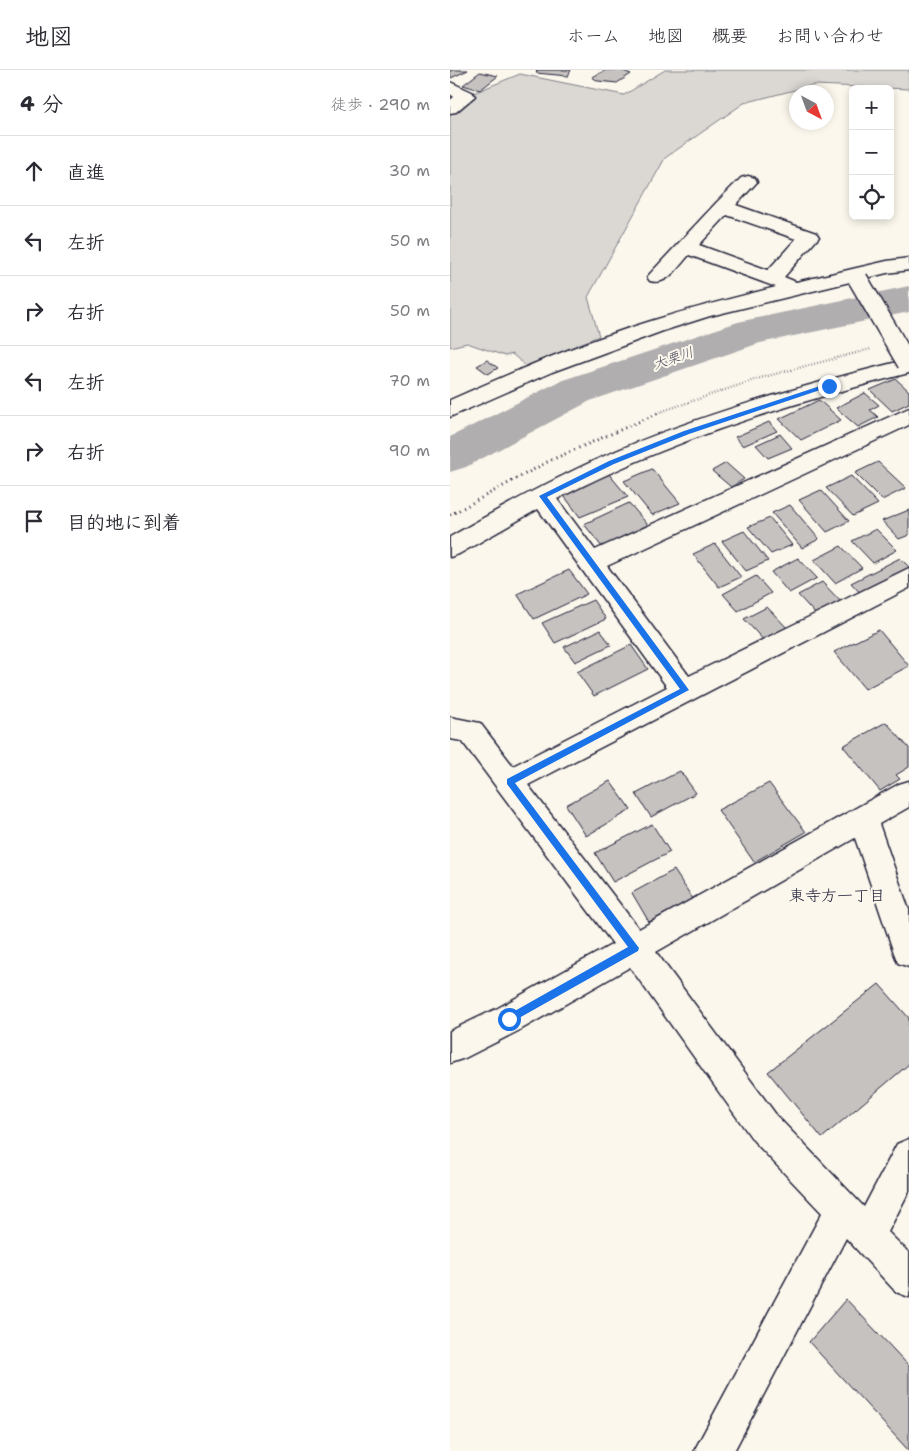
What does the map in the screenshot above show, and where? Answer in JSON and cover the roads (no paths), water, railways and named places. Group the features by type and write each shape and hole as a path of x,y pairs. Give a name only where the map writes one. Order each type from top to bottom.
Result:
{"street":[{"path":"450,87 466,96 450,108"},
{"path":"657,277 748,182"},
{"path":"723,208 810,237 771,279"},
{"path":"686,247 799,288"},
{"path":"450,409 544,367 640,331 705,311 909,264"},
{"path":"450,548 542,496 611,463 686,432 829,386 908,365 857,277"},
{"path":"592,562 909,416"},
{"path":"542,496 685,690"},
{"path":"510,782 685,690 909,577"},
{"path":"450,728 470,731 635,948 765,1128 909,1278"},
{"path":"450,1047 454,1047 509,1019 909,793"},
{"path":"864,819 909,953"},
{"path":"868,1235 909,1156"},
{"path":"713,1451 843,1209"}],"waterway":[{"name":"大栗川","path":"450,456 575,391 752,331 909,299"}],"district":[{"name":"東寺方一丁目","path":"837,895"}]}
